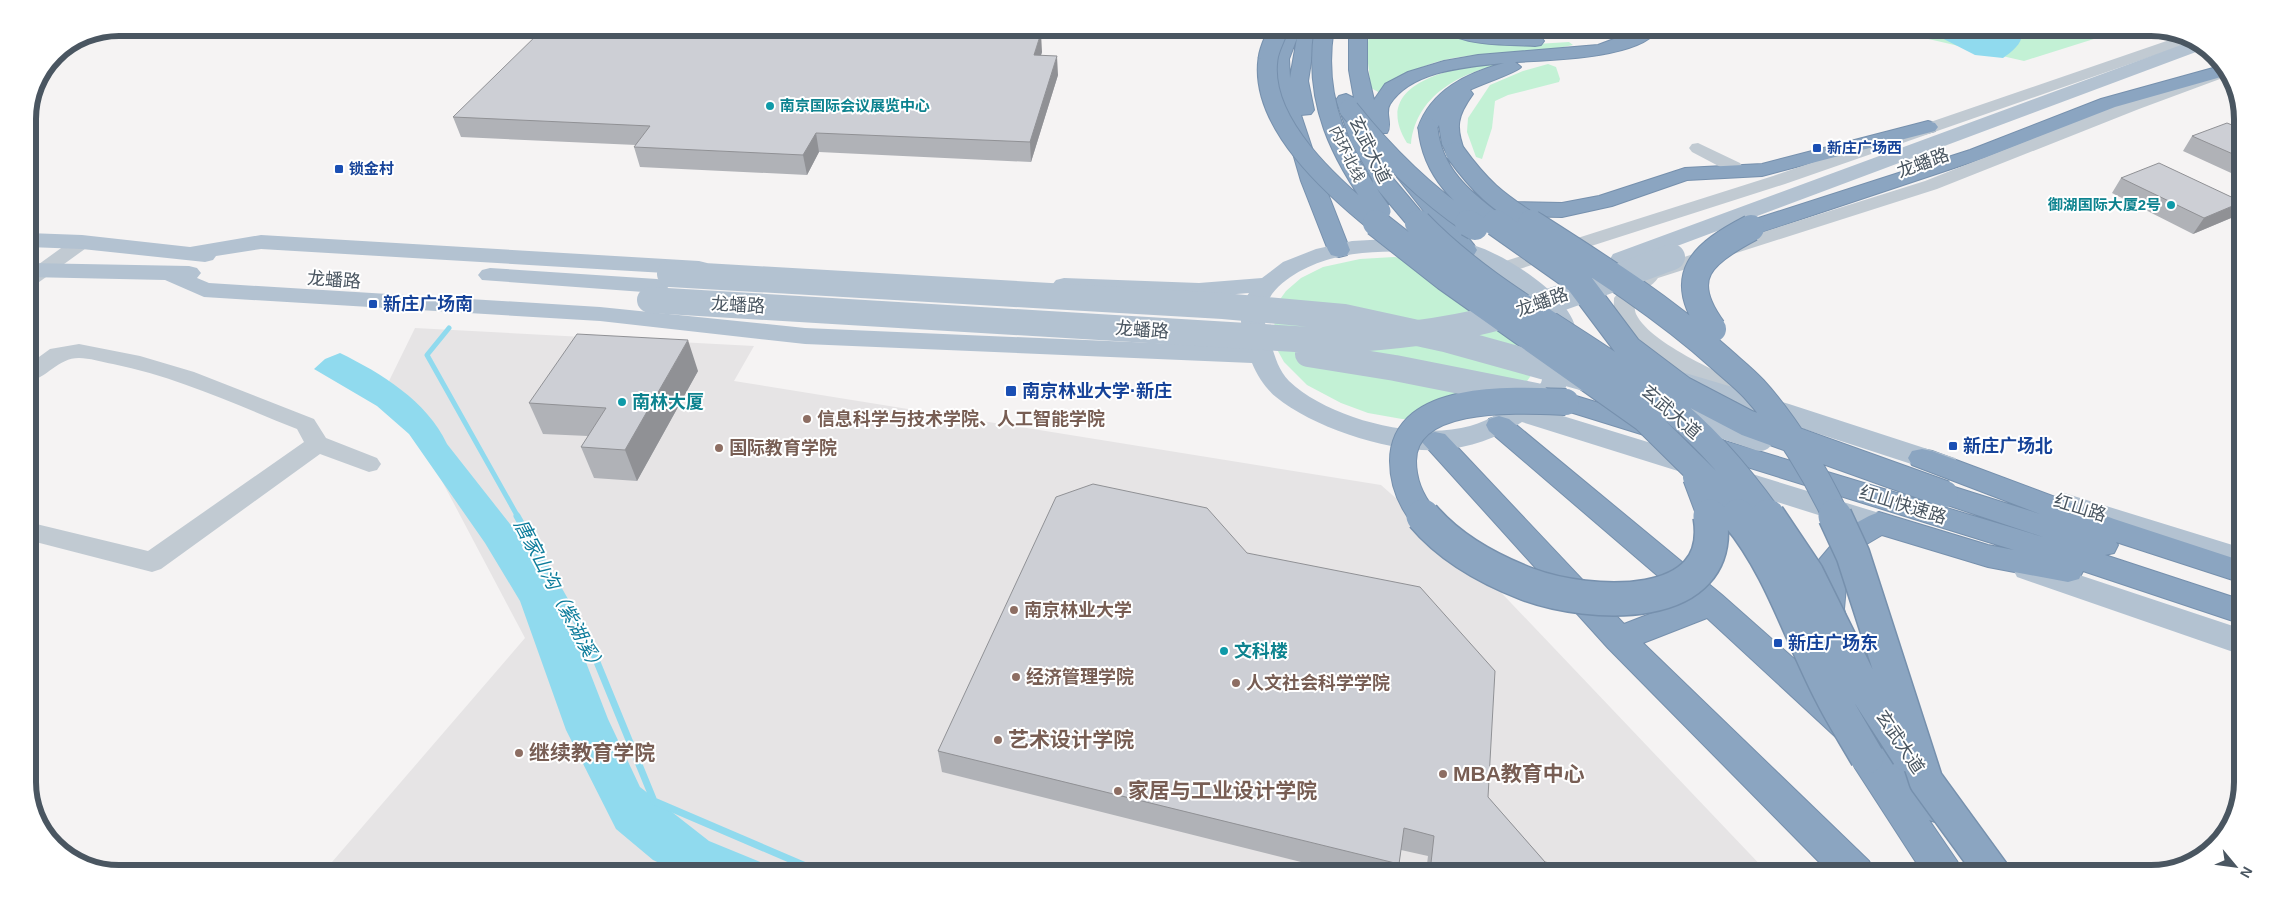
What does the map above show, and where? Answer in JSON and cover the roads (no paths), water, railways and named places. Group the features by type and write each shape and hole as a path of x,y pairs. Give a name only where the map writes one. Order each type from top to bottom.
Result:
{"highway":[{"path":"1276,36 1268,58 1267,82 1273,105 1303,156 1397,240 1446,278"},
{"path":"1289,36 1280,59 1281,81 1312,181 1339,250"},
{"path":"1305,36 1299,81 1312,181"},
{"name":"内环北线","path":"1322,36 1320,44 1320,78 1333,130 1346,159 1357,180 1395,228 1446,278"},
{"name":"内环北线","path":"1342,36 1341,79 1349,109"},
{"path":"1358,36 1357,67 1364,106 1380,129 1408,178 1453,214 1494,239 1545,268 1578,281"},
{"path":"1476,36 1546,42 1596,36"},
{"path":"1578,281 1459,195 1436,164 1428,141 1452,107 1474,82 1503,69 1613,46 1636,36"},
{"path":"1380,129 1378,108 1381,101 1396,86 1422,73 1458,63 1481,60 1570,54"},
{"path":"1914,778 1853,555 1827,498 1806,461 1779,420 1753,388 1698,306 1694,281 1698,270 1713,250 1751,228 1977,154 2108,103 2219,72"},
{"path":"1349,109 1466,250"},
{"name":"玄武大道","path":"1349,109 1361,142 1382,180 1398,203 1436,243 1462,265 1642,386 1682,418 1730,468 1774,523 1808,576 1860,682 1914,778"},
{"path":"1438,127 1449,139 1460,161 1487,192 1517,215 1656,304 1707,346 1753,388"},
{"path":"1408,178 1425,191 1442,197 1515,209 1562,210 1604,201 1684,174 1762,170 1928,127"},
{"name":"玄武大道","path":"1446,278 1646,419 1718,490 1751,531 1773,568 1836,702 1867,757 1939,865"},
{"name":"红山快速路","path":"1578,281 1628,349 1664,377 1695,396 1747,423 1945,494 2108,557 2234,609"},
{"name":"红山快速路","path":"1684,456 1703,489 1712,515 1710,551 1698,573 1670,588 1648,595 1621,599 1587,599 1542,589 1502,574 1467,553 1439,535 1416,510 1402,481 1400,465 1404,446 1413,430 1440,412 1474,402 1507,400 1566,402 2108,557 2234,587"},
{"path":"1509,418 1711,603 1914,778 2000,865"},
{"path":"1435,441 1619,639 1848,865"},
{"path":"1922,458 2104,527 2234,569"},
{"path":"1986,865 1914,778 1842,660 1828,609 1833,561 1855,538 1879,523 1988,556 2075,573 2234,621"},
{"path":"1619,639 1711,603"}],"main road":[{"name":"龙蟠路","path":"36,274 170,272 250,267 1286,327 1341,327 1403,321 1500,300 1620,259 2077,92 2192,47"},
{"name":"龙蟠路","path":"36,240 82,242 187,254 250,267 1287,340 1330,342 1376,339 1441,330 1490,320 1535,305 1672,257 2076,106 2203,55"},
{"path":"187,254 261,242 872,277 1199,290 1268,285"},
{"path":"1424,244 1466,250 1502,268 1550,304 1562,324 1562,344 1553,387 1509,418 1473,435 1435,441 1379,434 1318,411 1285,390 1268,372 1252,319 1258,299 1268,285 1287,269 1312,257 1339,250 1424,244"},
{"path":"644,265 670,274 1223,306 1344,317 1445,339 1558,369 1830,462 1945,494"},
{"path":"170,272 204,290 600,314 805,336 1151,352 1262,355"},
{"path":"600,314 648,308 1177,338 1268,348 1395,368 1566,402"},
{"name":"红山路","path":"1562,344 1780,410 1922,458 2234,556"},
{"path":"1509,418 1879,523"},
{"path":"1988,556 2234,639"}],"street":[{"name":"龙蟠路","path":"1502,268 1779,180 2179,41"},
{"name":"龙蟠路","path":"1550,304 1931,185 2219,73"},
{"path":"1698,148 1734,167"},
{"path":"36,272 82,242"},
{"path":"1655,272 1633,287 1624,298 1625,313 1641,333 1659,349 1780,410"},
{"path":"36,369 58,354 79,351 140,363 186,377 306,424 317,444 369,464"},
{"path":"36,533 152,562 317,444"}],"water":[{"path":"1938,36 2022,36 2019,44 2003,58 1975,55"},
{"path":"340,353 387,379 428,414 447,444 554,580 608,719 640,787 709,841 768,865 664,865 653,860 616,829 566,730 520,601 485,543 409,434 377,406 314,369 325,359"}],"waterway":[{"name":"唐家山沟（紫湖溪）","path":"449,328 427,355 518,517"},
{"name":"唐家山沟（紫湖溪）","path":"517,516 590,645 654,801 803,865"}],"place":[{"name":"南京国际会议展览中心","path":"770,106"},
{"name":"新庄广场西","path":"1817,148"},
{"name":"锁金村","path":"339,169"},
{"name":"御湖国际大厦2号","path":"2171,205"},
{"name":"新庄广场南","path":"373,304"},
{"name":"南京林业大学·新庄","path":"1011,391"},
{"name":"南林大厦","path":"622,402"},
{"name":"信息科学与技术学院、人工智能学院","path":"807,419"},
{"name":"新庄广场北","path":"1953,446"},
{"name":"国际教育学院","path":"719,448"},
{"name":"南京林业大学","path":"1014,610"},
{"name":"新庄广场东","path":"1778,643"},
{"name":"文科楼","path":"1224,651"},
{"name":"经济管理学院","path":"1016,677"},
{"name":"人文社会科学学院","path":"1236,683"},
{"name":"艺术设计学院","path":"998,740"},
{"name":"继续教育学院","path":"519,753"},
{"name":"MBA教育中心","path":"1443,774"},
{"name":"家居与工业设计学院","path":"1118,791"}]}
